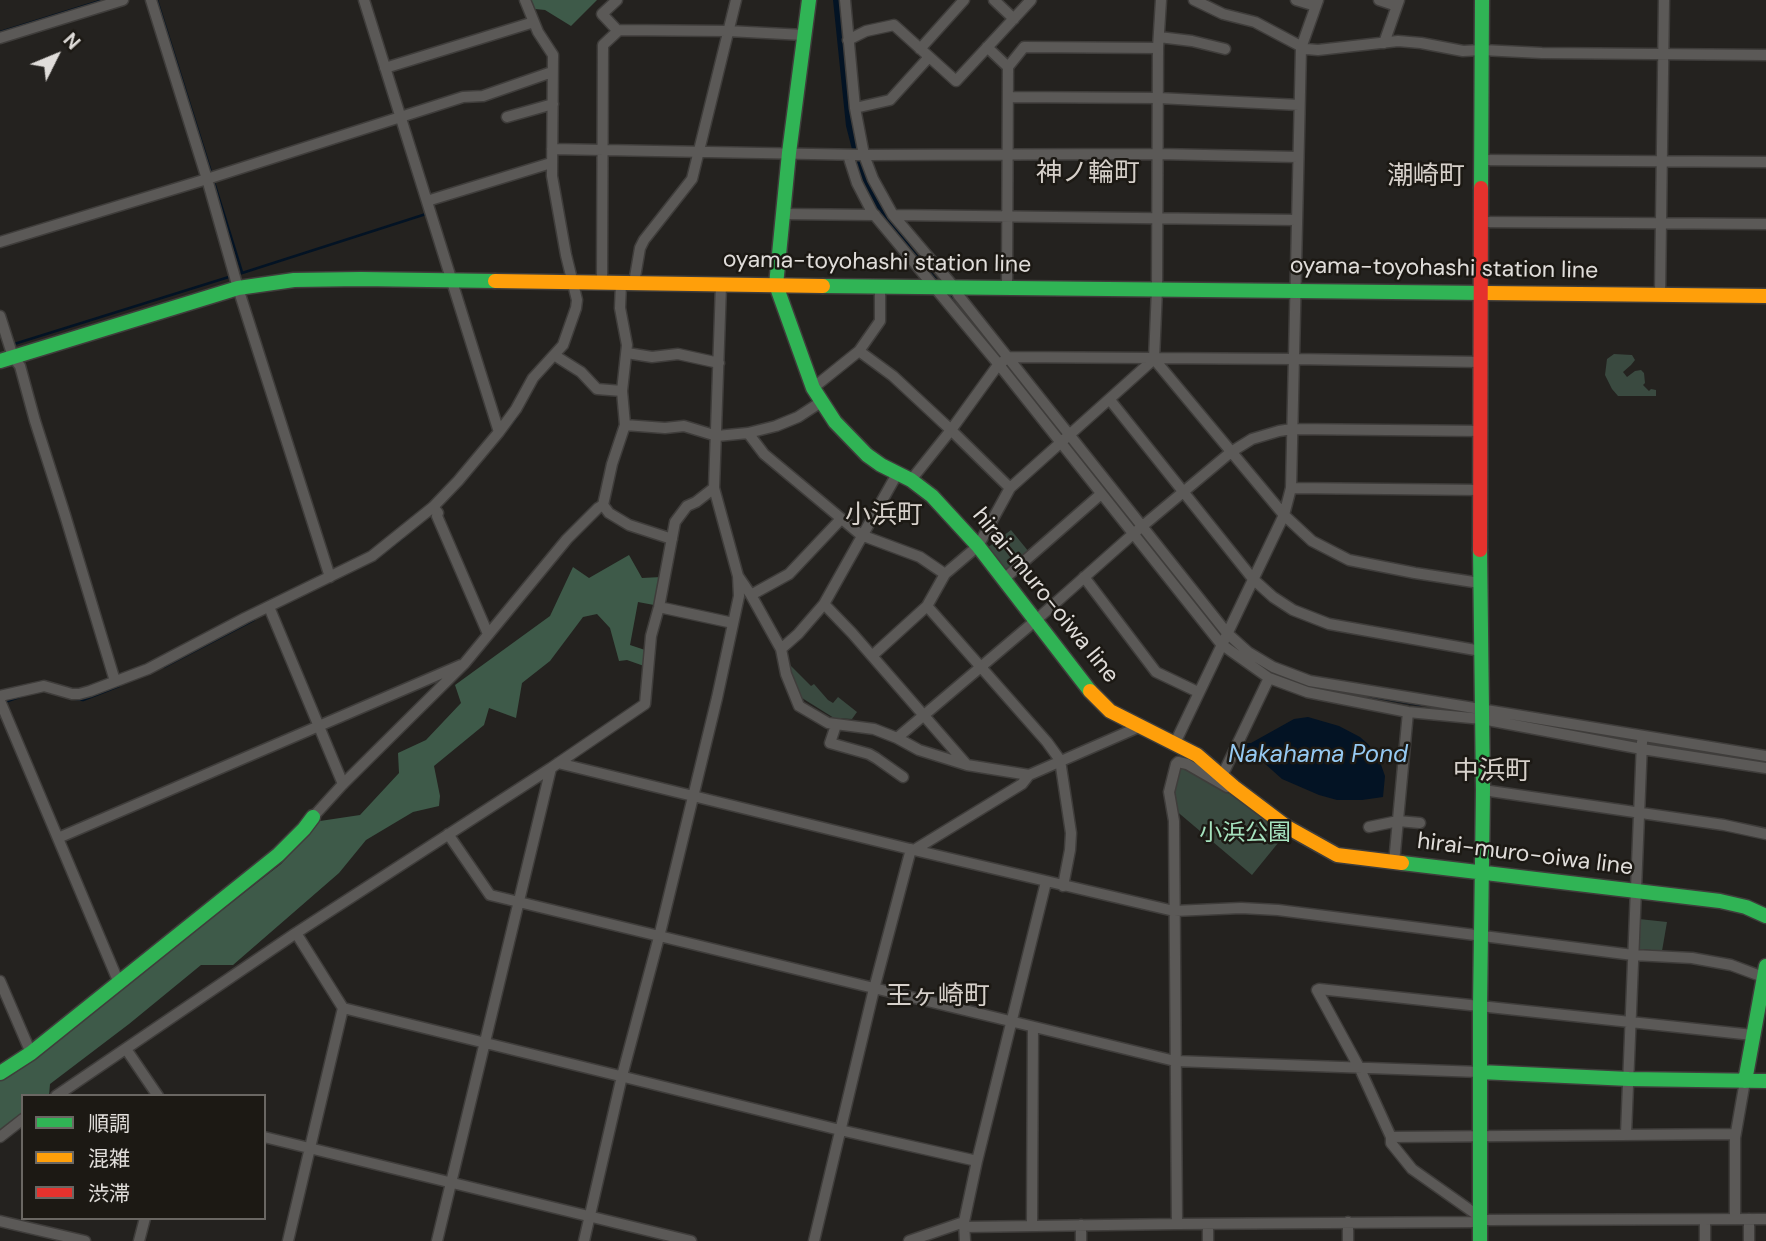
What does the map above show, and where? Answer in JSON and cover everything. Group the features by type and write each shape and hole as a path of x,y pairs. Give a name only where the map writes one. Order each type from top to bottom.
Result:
{"main road":[{"name":"hirai-muro-oiwa line","path":"809,0 789,153 776,285 813,388 835,422 867,455 932,496 978,546 1094,697 1110,711 1197,755 1287,827 1326,850 1348,857 1394,863 1720,901 1766,916"},
{"path":"1480,1241 1483,790 1480,583 1482,0"},
{"name":"oyama-toyohashi station line","path":"8,351 236,279 1766,296"},
{"path":"0,1073 31,1053 278,855 313,817"},
{"path":"1745,1081 1765,974"},
{"path":"1480,1072 1766,1082"}],"street":[{"path":"0,38 123,0"},
{"path":"151,0 210,178 236,279 330,577"},
{"path":"364,0 499,432"},
{"path":"119,983 1,706 44,687 79,694 148,669 270,611 381,550 435,510 499,432 516,409 533,378 563,345 577,300 551,163 553,55 534,22 526,0"},
{"path":"617,0 602,14 618,31"},
{"path":"603,506 612,464 625,425 622,391 627,353 620,308 644,240 692,179 736,0"},
{"path":"845,0 855,108 864,155 873,179 893,215 998,365 1143,527 1227,633 1248,652 1289,674 1310,681 1642,749 1766,768"},
{"path":"855,108 890,100 964,0"},
{"path":"994,0 1014,19"},
{"path":"848,40 866,31 894,24 956,81 1031,0"},
{"path":"1161,0 1154,359 1284,515 1312,541 1349,560 1480,583"},
{"path":"1194,0 1223,14 1255,22 1301,48 1318,50 1398,41 1463,51 1766,55"},
{"path":"1175,743 1284,515 1291,488 1301,48 1317,3 1296,0"},
{"path":"1379,0 1398,3 1384,43"},
{"path":"1660,294 1664,0"},
{"path":"385,68 534,22"},
{"path":"602,282 603,46 618,31 728,31 804,35"},
{"path":"1007,287 1008,67 1024,47 1192,41 1225,49"},
{"path":"987,47 1008,67"},
{"path":"0,242 463,97 483,96 552,72"},
{"path":"1008,97 1158,98 1299,105"},
{"path":"507,117 553,104"},
{"path":"552,149 848,155 1298,157"},
{"path":"848,155 857,183 875,215 943,286 959,296 1009,357 1101,494 1221,644 1269,678 1307,692 1408,712 1481,714 1766,756"},
{"path":"1481,160 1766,162"},
{"path":"427,201 551,163"},
{"path":"783,214 875,215"},
{"path":"893,215 1297,219"},
{"path":"1481,222 1766,224"},
{"path":"721,285 714,488 738,576 781,649 786,674 799,706 828,723 874,729 940,758 1029,775"},
{"path":"813,388 859,351 880,321 880,286"},
{"path":"0,316 8,351 20,366 115,681"},
{"path":"859,351 893,376 1010,488"},
{"path":"627,353 652,357 678,354 719,363"},
{"path":"554,355 581,372 597,389 622,391"},
{"path":"781,649 824,604 861,535 904,477 951,430 998,365 1009,357 1480,362"},
{"path":"872,656 927,606 945,575 978,546 1010,488 1154,359"},
{"path":"1110,400 1253,579 1273,597 1293,610 1329,624 1481,651"},
{"path":"625,425 665,428 684,426 717,436 748,433 798,417 821,402"},
{"path":"897,738 1133,534 1231,452 1252,439 1279,430 1292,429 1482,431"},
{"path":"748,433 764,454 861,535 920,557 945,575"},
{"path":"59,1094 296,933 645,704 651,636 675,522 687,506 714,488"},
{"path":"1291,488 1481,490"},
{"path":"1004,579 1101,494"},
{"path":"603,506 609,513 629,525 672,539"},
{"path":"313,817 464,664 567,539 603,506"},
{"path":"435,510 488,634"},
{"path":"751,595 789,574 841,519"},
{"path":"584,1241 622,1076 693,796 739,596 738,576"},
{"path":"1084,577 1156,672 1198,692"},
{"path":"824,604 852,632 967,765"},
{"path":"927,606 1060,760 1071,834 1063,886"},
{"path":"659,607 733,623"},
{"path":"270,611 343,784"},
{"path":"58,838 464,664"},
{"path":"1222,776 1269,678"},
{"path":"1394,863 1408,712"},
{"path":"835,725 830,743 869,754 903,777"},
{"path":"814,1241 874,989 913,850 1022,784 1029,775 1139,727"},
{"path":"1626,1134 1642,737"},
{"path":"1177,1224 1174,821 1169,792 1178,762 1187,764 1225,786 1234,786"},
{"path":"555,765 1174,911 1241,908 1278,910 1633,955 1705,960 1765,974"},
{"path":"437,1241 518,902 555,765"},
{"path":"1483,790 1724,825 1766,834"},
{"path":"1369,827 1398,821 1420,823"},
{"path":"448,834 490,895 1175,1061 1480,1072"},
{"path":"965,1241 964,1224 977,1161 1046,881"},
{"path":"296,933 344,1008 977,1161"},
{"path":"0,981 4,1001 31,1053"},
{"path":"1480,1219 1412,1169 1391,1143 1391,1137 1360,1069 1317,990 1753,1035"},
{"path":"288,1241 344,1008"},
{"path":"1032,1226 1033,1027"},
{"path":"126,1049 157,1094"},
{"path":"1735,1219 1735,1134 1745,1081"},
{"path":"0,1137 21,1121"},
{"path":"1391,1137 1735,1134"},
{"path":"266,1137 691,1241"},
{"path":"909,1241 964,1224 1032,1226 1474,1222 1480,1219 1766,1219"},
{"path":"1749,1219 1749,1241"},
{"path":"139,1241 144,1220"},
{"path":"1705,1220 1705,1241"},
{"path":"0,1222 85,1241"},
{"path":"1348,1222 1348,1241"},
{"path":"1208,1224 1208,1241"},
{"path":"1081,1225 1081,1241"}],"green space":[{"path":"531,0 597,0 571,26 545,10 535,9"},
{"path":"1614,354 1632,355 1635,360 1623,372 1627,377 1641,370 1644,373 1643,385 1649,391 1656,390 1656,396 1618,396 1605,375 1607,359"},
{"path":"1011,530 1029,552 1005,571 987,548"},
{"path":"629,555 642,578 661,577 654,605 638,602 630,645 645,650 644,666 627,660 619,661 610,628 597,614 583,617 550,661 522,683 516,718 489,708 484,725 434,766 440,796 439,806 413,812 366,840 339,873 233,965 201,965 50,1084 49,1094 21,1094 21,1117 0,1133 0,1079 30,1060 281,864 320,821 360,815 399,773 398,753 426,740 461,703 455,685 550,616 573,567 589,578"},
{"path":"789,664 811,686 814,684 828,700 833,703 838,697 857,712 852,719 834,718 802,698"},
{"name":"小浜公園","path":"1180,764 1224,787 1287,832 1252,875 1174,809 1171,791"},
{"path":"1639,919 1667,922 1662,951 1640,949"}],"water":[{"path":"833,0 843,0 861,157 912,243 907,248 872,202 858,173 846,126"},
{"name":"Nakahama Pond","path":"1308,717 1339,726 1369,745 1379,759 1385,776 1383,797 1337,800 1319,795 1282,779 1245,746 1294,719"}],"waterway":[{"path":"0,32 103,0"},
{"path":"157,0 212,175"},
{"path":"214,182 242,272"},
{"path":"239,274 426,214"},
{"path":"907,244 938,282"},
{"path":"11,345 232,276"},
{"path":"947,293 1001,358"},
{"path":"1005,363 1064,437"},
{"path":"467,478 516,418"},
{"path":"1068,442 1136,527"},
{"path":"376,559 404,537"},
{"path":"164,667 254,620"},
{"path":"1303,685 1421,705"},
{"path":"69,698 83,700 119,686"},
{"path":"5,702 22,696"},
{"path":"1614,738 1638,742"},
{"path":"1645,743 1749,758"}],"traffic: fast":[{"path":"809,0 789,153 776,285 813,388 835,422 867,455 911,480 932,496 978,546 1090,691"},
{"path":"1481,188 1482,0"},
{"path":"0,361 238,288 294,280 495,281"},
{"path":"823,286 1486,293"},
{"path":"1480,550 1483,790 1480,1241"},
{"path":"0,1073 31,1053 278,855 313,817"},
{"path":"1402,863 1720,901 1746,907 1766,916"},
{"path":"1745,1081 1766,966"},
{"path":"1480,1072 1629,1079 1766,1081"}],"traffic: slow":[{"path":"495,281 823,286"},
{"path":"1486,293 1766,296"},
{"path":"1090,691 1110,711 1197,755 1287,827 1337,855 1402,863"}],"traffic: jam":[{"path":"1480,550 1481,188"}],"district":[{"name":"神ノ輪町","path":"1088,174"},
{"name":"潮崎町","path":"1426,177"},
{"name":"小浜町","path":"884,516"},
{"name":"中浜町","path":"1492,772"},
{"name":"王ヶ崎町","path":"938,997"}]}
